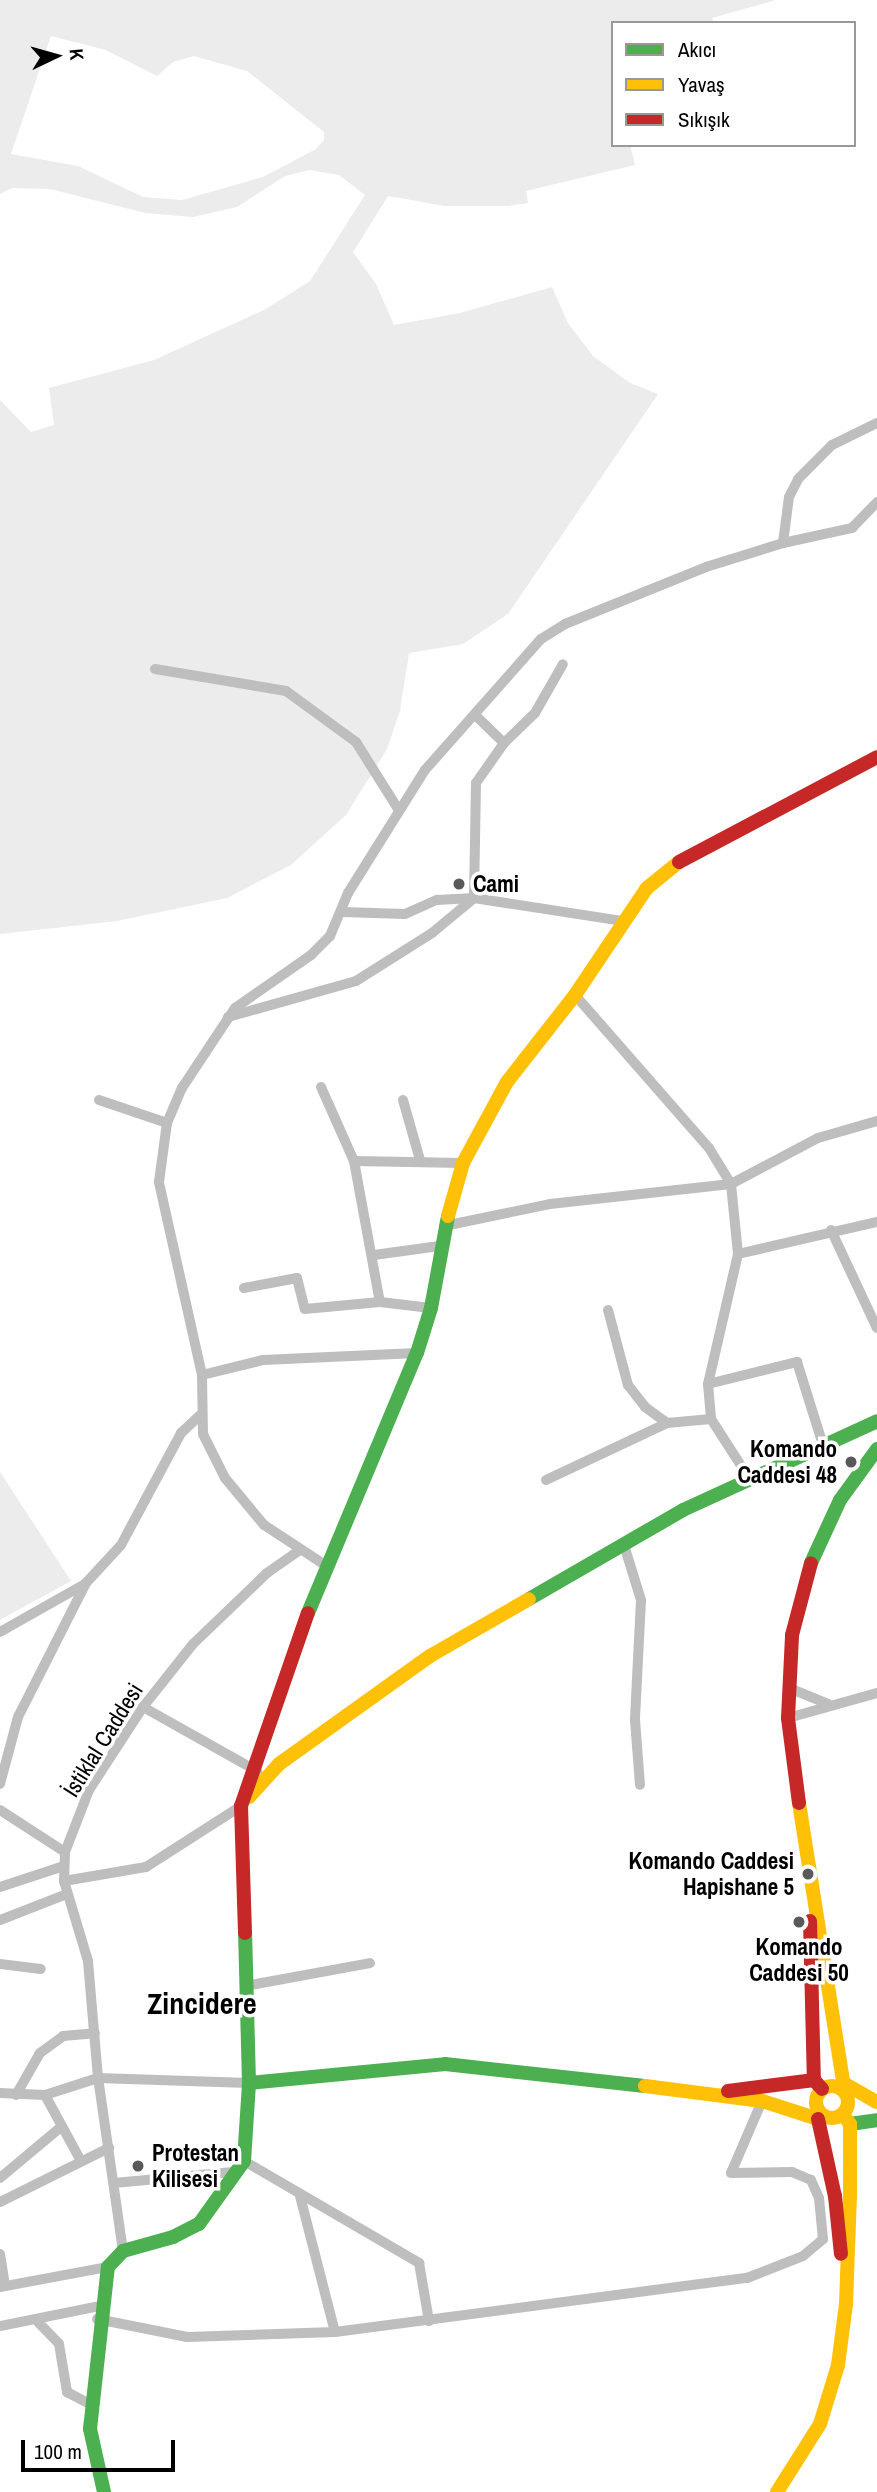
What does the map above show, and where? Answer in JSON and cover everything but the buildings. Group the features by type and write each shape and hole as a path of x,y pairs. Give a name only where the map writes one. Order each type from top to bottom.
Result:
{"street":[{"path":"783,543 789,497 798,479 832,445 877,423"},
{"path":"325,1565 299,1551 264,1525 225,1478 209,1452 200,1416 202,1375 160,1193 167,1123 182,1088 228,1017 321,947 342,912 348,893 425,770 533,646 557,628 706,567 783,543 852,528 877,502"},
{"path":"228,1017 356,981 432,933 474,898 476,783 504,743 535,713 563,664"},
{"path":"155,668 286,691 356,742 398,810"},
{"path":"475,715 504,743"},
{"path":"104,2492 90,2429 90,2404 97,2371 98,2313 108,2267 123,2251 173,2237 198,2224 232,2172 243,2161 249,2083 241,1805 257,1771 325,1565 417,1353 431,1308 439,1246 463,1163 507,1082 575,995 648,888 683,859 877,757"},
{"path":"342,912 405,914 437,900 474,898 623,921"},
{"path":"575,995 709,1148 731,1184 738,1254 708,1384 711,1419 749,1478"},
{"path":"321,1087 354,1161 374,1255 380,1302"},
{"path":"99,1100 167,1123"},
{"path":"404,1100 420,1160"},
{"path":"444,1226 550,1204 731,1184 818,1138 877,1121"},
{"path":"354,1161 420,1160 463,1163"},
{"path":"738,1254 831,1230 877,1222"},
{"path":"831,1230 877,1328"},
{"path":"374,1255 439,1246"},
{"path":"244,1288 297,1278 305,1309 380,1302 431,1308"},
{"path":"608,1310 628,1385 645,1407 667,1423"},
{"path":"202,1375 263,1360 417,1353"},
{"path":"708,1384 797,1362 822,1445"},
{"path":"0,1784 18,1717 85,1584 121,1545 181,1433 200,1416"},
{"path":"546,1480 667,1423 711,1419"},
{"path":"64,1881 146,1867 241,1805 279,1765 429,1656 624,1545 749,1478 877,1421"},
{"path":"777,2492 820,2424 838,2365 846,2304 848,2106 808,1874 788,1718 792,1635 808,1568 840,1500 877,1449"},
{"path":"624,1545 641,1600 635,1720 640,1785"},
{"name":"İstiklal Caddesi","path":"123,2251 98,2077 88,1961 61,1867 89,1790 142,1707 193,1644 267,1573 299,1551"},
{"path":"0,1632 85,1584"},
{"path":"789,1688 832,1704"},
{"path":"788,1718 877,1693"},
{"path":"142,1707 257,1771"},
{"path":"0,1810 65,1852"},
{"path":"0,1886 61,1867"},
{"path":"808,1874 818,2085 816,2103 835,2196 846,2304"},
{"path":"0,1920 67,1894"},
{"path":"245,1986 370,1963"},
{"path":"0,1964 41,1969"},
{"path":"16,2095 40,2053 63,2036 95,2033"},
{"path":"0,2093 45,2095 98,2077 249,2083 445,2064 713,2092 820,2116 877,2120"},
{"path":"713,2092 836,2086 877,2102"},
{"path":"45,2095 81,2161"},
{"path":"0,2326 98,2313 187,2337 335,2332 747,2278 803,2256 822,2239 819,2198 811,2180 792,2172 731,2173 762,2101"},
{"path":"0,2178 61,2127"},
{"path":"0,2202 109,2148"},
{"path":"243,2161 419,2263 429,2321"},
{"path":"114,2183 232,2172"},
{"path":"300,2196 335,2332"},
{"path":"0,2254 2,2286 108,2267"},
{"path":"38,2322 59,2344 67,2392 90,2404"}],"shaded area":[{"path":"0,0 776,0 712,18 713,21 611,21 611,147 630,147 635,165 526,191 528,203 507,206 445,206 388,196 353,252 376,284 394,325 460,313 552,287 568,323 593,356 630,383 658,394 508,614 463,644 409,653 400,711 387,749 346,815 291,865 227,898 117,921 0,934 0,400 31,432 54,425 49,388 154,360 266,309 310,281 365,195 339,175 310,170 285,176 237,207 193,217 145,213 50,189 12,188 0,194","holes":["51,36 106,50 157,76 173,62 194,56 247,71 324,132 324,140 316,149 263,177 182,200 143,197 78,166 11,154"]},
{"path":"0,1472 71,1581 0,1620"}],"traffic: fast":[{"path":"308,1613 417,1353 431,1308 448,1216"},
{"path":"529,1599 683,1510 877,1421"},
{"path":"811,1563 840,1500 877,1449"},
{"path":"104,2492 90,2429 108,2267 123,2251 173,2237 199,2224 244,2161 249,2083 245,1933"},
{"path":"249,2083 445,2064 645,2086"},
{"path":"850,2124 877,2120"}],"traffic: slow":[{"path":"448,1216 463,1163 507,1082 575,995 647,888 679,862"},
{"path":"249,1797 279,1764 430,1656 529,1599"},
{"path":"799,1803 845,2092"},
{"path":"847,2085 877,2102"},
{"path":"645,2086 762,2101 818,2119"},
{"path":"832,2086 843,2091 848,2102 843,2113 832,2118 821,2113 816,2102 821,2091 832,2086"},
{"path":"777,2492 820,2424 838,2365 846,2304 850,2197 850,2124 843,2115"}],"traffic: jam":[{"path":"679,862 877,757"},
{"path":"799,1803 788,1718 792,1635 811,1563"},
{"path":"245,1933 241,1806 308,1613"},
{"path":"810,1921 814,2080 822,2089"},
{"path":"728,2091 814,2080"},
{"path":"818,2119 835,2196 841,2254"}],"place":[{"name":"Cami","path":"459,884"},
{"name":"Komando Caddesi 48","path":"851,1462"},
{"name":"Komando Caddesi Hapishane 5","path":"808,1874"},
{"name":"Komando Caddesi 50","path":"799,1922"},
{"name":"Protestan Kilisesi","path":"138,2166"}],"district":[{"name":"Zincidere","path":"202,2003"}]}
